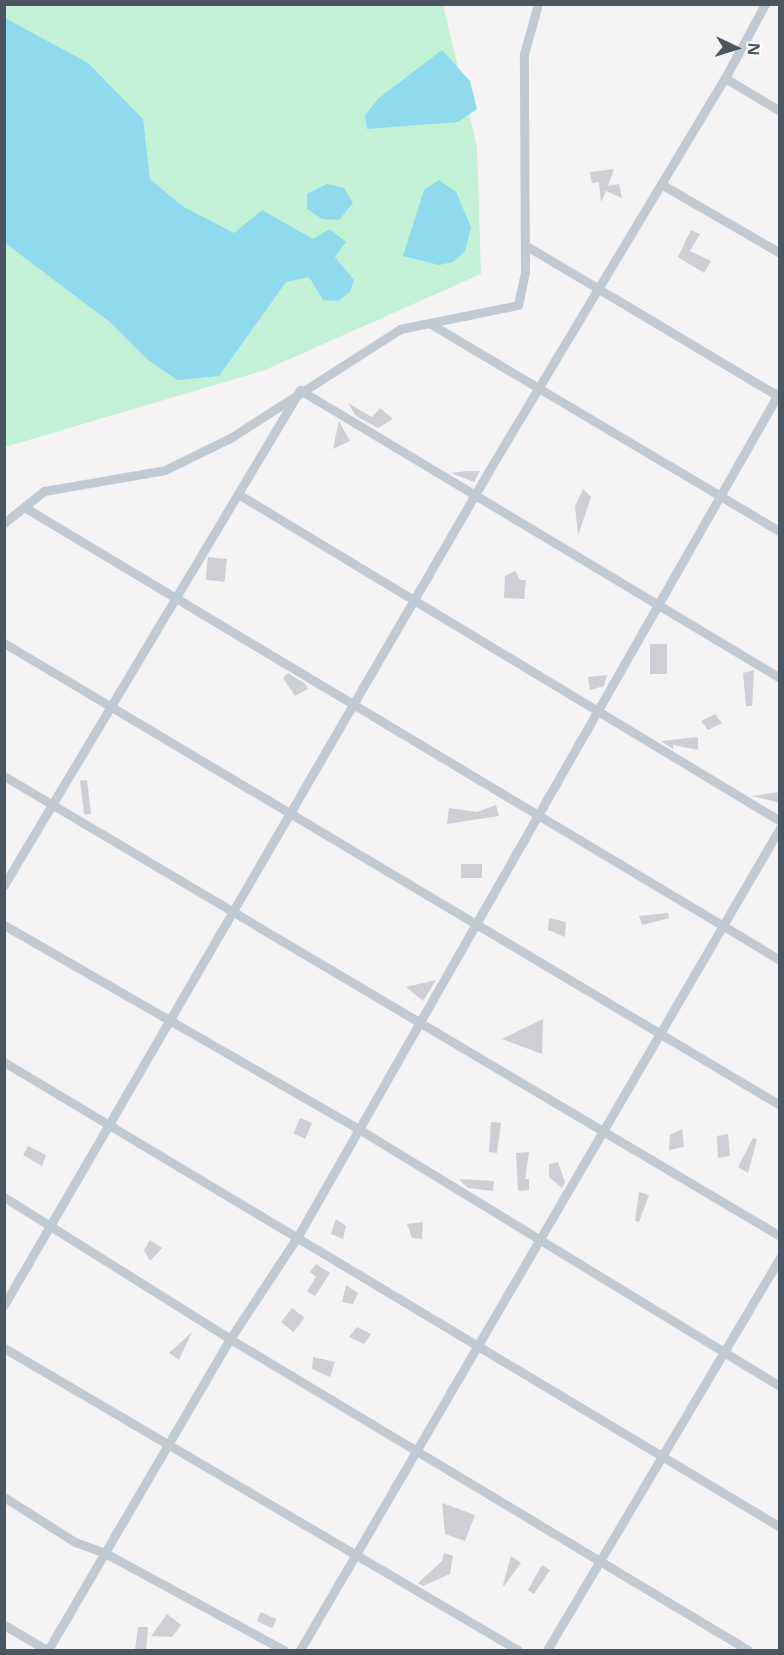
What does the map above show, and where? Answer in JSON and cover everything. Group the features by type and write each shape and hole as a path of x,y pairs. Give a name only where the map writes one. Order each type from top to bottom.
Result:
{"street":[{"path":"4,523 44,491 165,470 232,437 300,390 400,329 518,305 525,272 524,54 538,4"},
{"path":"4,1305 51,1228 474,496 725,78 765,4"},
{"path":"725,78 780,111"},
{"path":"661,184 780,253"},
{"path":"4,1625 48,1650 230,1339 298,1236 536,814 779,395 525,245"},
{"path":"429,323 780,531"},
{"path":"4,885 300,390"},
{"path":"300,390 780,678"},
{"path":"238,494 780,821"},
{"path":"24,507 780,960"},
{"path":"4,643 780,1104"},
{"path":"4,776 780,1236"},
{"path":"300,1650 780,828"},
{"path":"4,926 169,1023 357,1128 780,1386"},
{"path":"4,1062 298,1236 780,1527"},
{"path":"4,1197 230,1339 417,1451 598,1564 748,1650"},
{"path":"547,1650 780,1258"},
{"path":"4,1348 518,1650"},
{"path":"4,1497 75,1542 105,1553 284,1650"}],"green space":[{"path":"5,5 443,5 477,147 481,274 265,370 5,447"}],"water":[{"path":"5,18 88,63 143,119 150,179 182,206 234,233 262,210 313,239 330,229 346,242 335,257 354,280 350,292 338,301 323,300 309,277 286,282 219,376 177,380 147,359 111,323 5,243"},
{"path":"442,50 470,81 477,109 458,122 367,129 365,115 379,98"},
{"path":"439,180 456,192 471,227 465,251 453,262 439,265 403,256 424,190"},
{"path":"327,184 344,188 353,203 339,220 322,219 307,209 307,194"}],"building":[{"path":"614,169 608,186 619,184 622,198 606,191 601,202 599,182 592,183 590,172"},
{"path":"691,230 700,234 690,251 711,261 704,273 678,257"},
{"path":"348,403 372,417 380,408 393,419 378,428 356,416"},
{"path":"339,421 350,441 333,449"},
{"path":"480,471 474,482 451,473"},
{"path":"583,489 591,497 578,536 575,506"},
{"path":"208,557 227,559 224,582 206,580"},
{"path":"515,571 520,580 526,580 524,599 504,598 505,576"},
{"path":"650,644 667,644 667,674 650,674"},
{"path":"754,670 752,706 746,706 743,673"},
{"path":"288,673 304,683 308,689 295,696 283,678"},
{"path":"607,675 604,686 590,690 588,677"},
{"path":"715,714 722,723 708,730 701,721"},
{"path":"698,737 698,750 673,745 673,749 661,741"},
{"path":"87,780 91,814 84,815 80,781"},
{"path":"780,792 780,803 752,796"},
{"path":"496,805 499,816 447,824 449,808 477,812"},
{"path":"461,864 482,864 482,878 461,878"},
{"path":"668,913 669,918 642,925 639,916"},
{"path":"549,918 566,922 565,937 548,930"},
{"path":"436,980 423,1001 406,987"},
{"path":"543,1019 542,1054 502,1039"},
{"path":"300,1118 312,1123 305,1139 293,1134"},
{"path":"491,1122 501,1123 497,1153 489,1152"},
{"path":"682,1129 684,1147 669,1150 670,1135"},
{"path":"728,1134 730,1156 718,1158 717,1136"},
{"path":"753,1138 757,1139 748,1173 738,1167"},
{"path":"28,1146 46,1155 42,1166 23,1155"},
{"path":"529,1152 525,1179 529,1179 529,1190 518,1191 516,1153"},
{"path":"558,1162 565,1182 562,1188 549,1177 549,1164"},
{"path":"459,1179 494,1181 493,1191 468,1188"},
{"path":"639,1192 649,1195 639,1222 635,1221"},
{"path":"336,1219 346,1226 343,1239 331,1234"},
{"path":"423,1222 422,1239 412,1238 407,1224"},
{"path":"150,1240 162,1248 150,1261 144,1250"},
{"path":"316,1264 330,1273 315,1296 307,1291 316,1277 310,1272"},
{"path":"346,1285 358,1293 353,1304 342,1302"},
{"path":"292,1308 305,1318 294,1332 281,1322"},
{"path":"357,1327 371,1334 364,1344 349,1337"},
{"path":"192,1332 179,1360 169,1353"},
{"path":"313,1357 335,1362 330,1377 312,1369"},
{"path":"442,1503 475,1515 465,1541 445,1534"},
{"path":"444,1553 453,1556 450,1574 423,1586 418,1583 442,1561"},
{"path":"511,1556 521,1563 504,1586 503,1585"},
{"path":"542,1565 550,1570 534,1594 528,1590"},
{"path":"261,1612 276,1619 272,1628 257,1621"},
{"path":"167,1614 181,1625 172,1637 151,1636"},
{"path":"138,1627 148,1627 146,1650 135,1650"}]}
